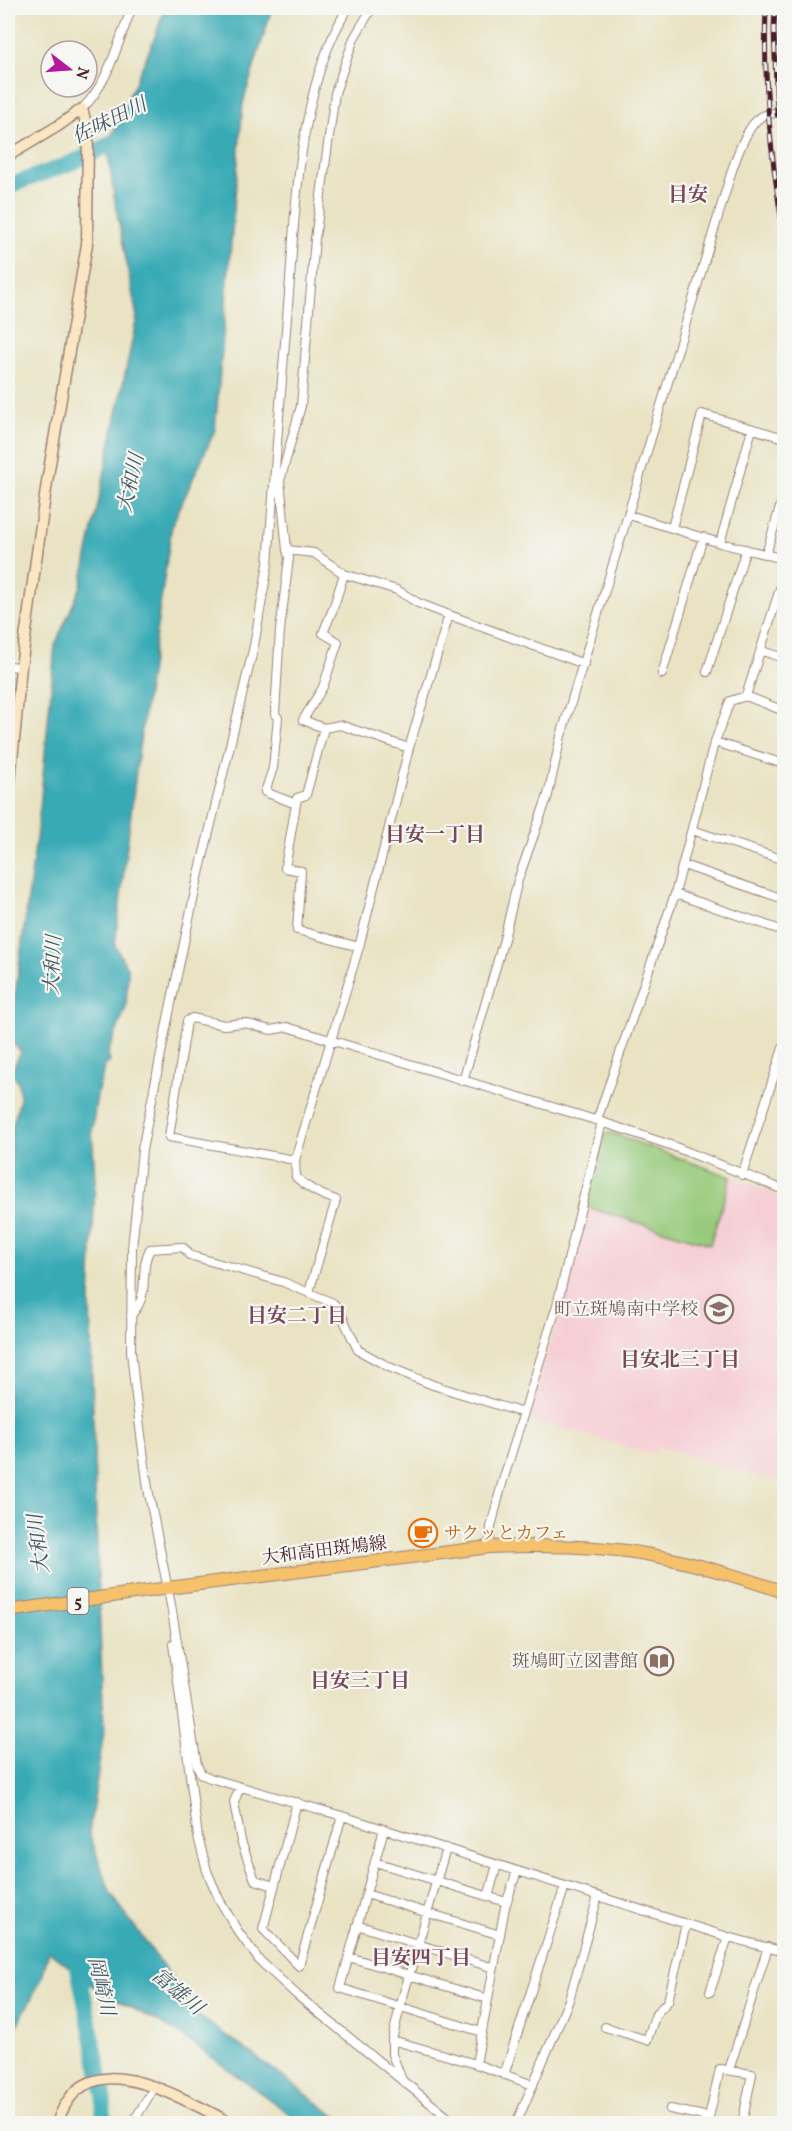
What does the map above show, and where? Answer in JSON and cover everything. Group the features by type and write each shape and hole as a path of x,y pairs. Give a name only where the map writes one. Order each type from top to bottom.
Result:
{"main road":[{"name":"大和高田斑鳩線","path":"8,1611 149,1590 489,1547 541,1545 648,1554 704,1566 782,1591"}],"street":[{"path":"8,156 82,109 99,89 107,75 132,8"},
{"path":"348,8 320,69 311,103 294,227 277,480 267,564 254,646 197,882 142,1150 132,1248 132,1360 141,1433 148,1489 171,1605 196,1765 201,1774 240,1787 342,1816 728,1937 784,1952"},
{"path":"296,804 265,792 273,768 278,718 275,714 276,689 289,558 277,480 302,406 315,239 335,93 354,38 372,8"},
{"path":"8,802 21,667 47,482 85,260 88,229 88,130 82,109"},
{"path":"463,1081 504,939 518,880 548,795 561,736 739,150 758,118 784,112"},
{"path":"672,528 702,414 784,438"},
{"path":"720,543 752,429"},
{"path":"766,554 784,494"},
{"path":"628,515 720,543 784,559"},
{"path":"662,674 703,537"},
{"path":"707,672 746,549"},
{"path":"287,550 314,553 344,573 397,590 418,603 584,664"},
{"path":"344,573 323,633 338,642 323,687 303,720 324,728 340,725 409,748"},
{"path":"747,696 780,606 784,576"},
{"path":"309,1292 336,1200 323,1196 304,1185 296,1177 295,1160 359,947 409,748 449,615"},
{"path":"762,651 784,658"},
{"path":"8,666 21,667"},
{"path":"747,696 753,701 784,711"},
{"path":"489,1547 491,1527 501,1487 557,1305 599,1121 675,894 715,742 730,701 747,696"},
{"path":"324,728 306,795 297,798 285,868 301,871 297,930 359,947"},
{"path":"715,742 784,764"},
{"path":"692,830 784,860"},
{"path":"682,865 784,899"},
{"path":"675,894 784,931"},
{"path":"295,1160 169,1137 187,1021 192,1018 224,1025 244,1023 271,1030 288,1027 599,1121 670,1145 784,1190"},
{"path":"742,1175 784,1045"},
{"path":"131,1315 144,1296 146,1257 150,1249 182,1246 189,1255 253,1272 333,1303 338,1308 358,1350 389,1367 433,1385 523,1413"},
{"path":"782,1591 784,1577"},
{"path":"171,1605 174,1657 198,1837 207,1871 219,1899 237,1930 259,1960 298,1996 456,2124"},
{"path":"240,1787 234,1802 241,1841 255,1880 274,1886"},
{"path":"297,1803 262,1929 299,1966 342,1816"},
{"path":"384,1829 340,1988 482,2032"},
{"path":"403,2081 392,2054 392,2040 446,1848"},
{"path":"375,1862 506,1902"},
{"path":"488,1897 497,1865"},
{"path":"476,2064 506,1902 517,1871"},
{"path":"504,2074 565,1886"},
{"path":"366,1894 500,1935"},
{"path":"516,2124 569,2000 598,1896"},
{"path":"605,2027 648,2040 656,2014 668,2001 686,1924"},
{"path":"357,1925 494,1968"},
{"path":"710,1992 728,1937"},
{"path":"729,2070 768,1947"},
{"path":"349,1957 488,1999"},
{"path":"392,2040 476,2064 533,2085"},
{"path":"716,2124 709,2122 709,2117 720,2069 752,2074 742,2124"},
{"path":"57,2124 66,2102 73,2094 86,2084 112,2078 135,2080 155,2086 231,2124"},
{"path":"132,2124 155,2086"},
{"path":"670,2109 709,2117"}],"shaded area":[{"path":"731,1177 784,1198 784,1481 736,1471 659,1446 656,1453 650,1454 529,1419 527,1415 562,1306 586,1207 709,1244"}],"green space":[{"path":"8,672 15,676 8,754"},
{"path":"612,1133 731,1177 710,1244 586,1207 605,1134"}],"water":[{"path":"165,8 272,8 243,103 215,430 172,525 138,755 115,945 128,970 126,1007 108,1053 110,1062 105,1066 97,1094 92,1131 95,1180 90,1302 104,1731 89,1833 111,1894 177,1985 193,2012 345,2123 302,2123 175,2031 98,1990 49,1951 42,1978 8,2044 8,1206 11,1130 20,1099 18,1082 11,1073 21,1051 9,1041 40,808 55,645 81,586 137,317 114,197 107,146 153,42"}],"waterway":[{"name":"佐味田川","path":"8,186 82,158 124,135"},
{"name":"岡崎川","path":"74,1956 104,2095 103,2124"}],"railway":[{"path":"766,8 769,122 784,235"},
{"path":"775,8 777,115"}],"place":[{"name":"町立斑鳩南中学校","path":"719,1309"},
{"name":"サクッとカフェ","path":"423,1533"},
{"name":"斑鳩町立図書館","path":"659,1661"}],"district":[{"name":"目安","path":"688,194"},
{"name":"目安一丁目","path":"435,834"},
{"name":"目安二丁目","path":"297,1315"},
{"name":"目安北三丁目","path":"680,1359"},
{"name":"目安三丁目","path":"360,1680"},
{"name":"目安四丁目","path":"421,1957"}],"water label":[{"name":"大和川","path":"130,483"},
{"name":"大和川","path":"52,965"},
{"name":"大和川","path":"38,1544"},
{"name":"富雄川","path":"178,1991"}]}
